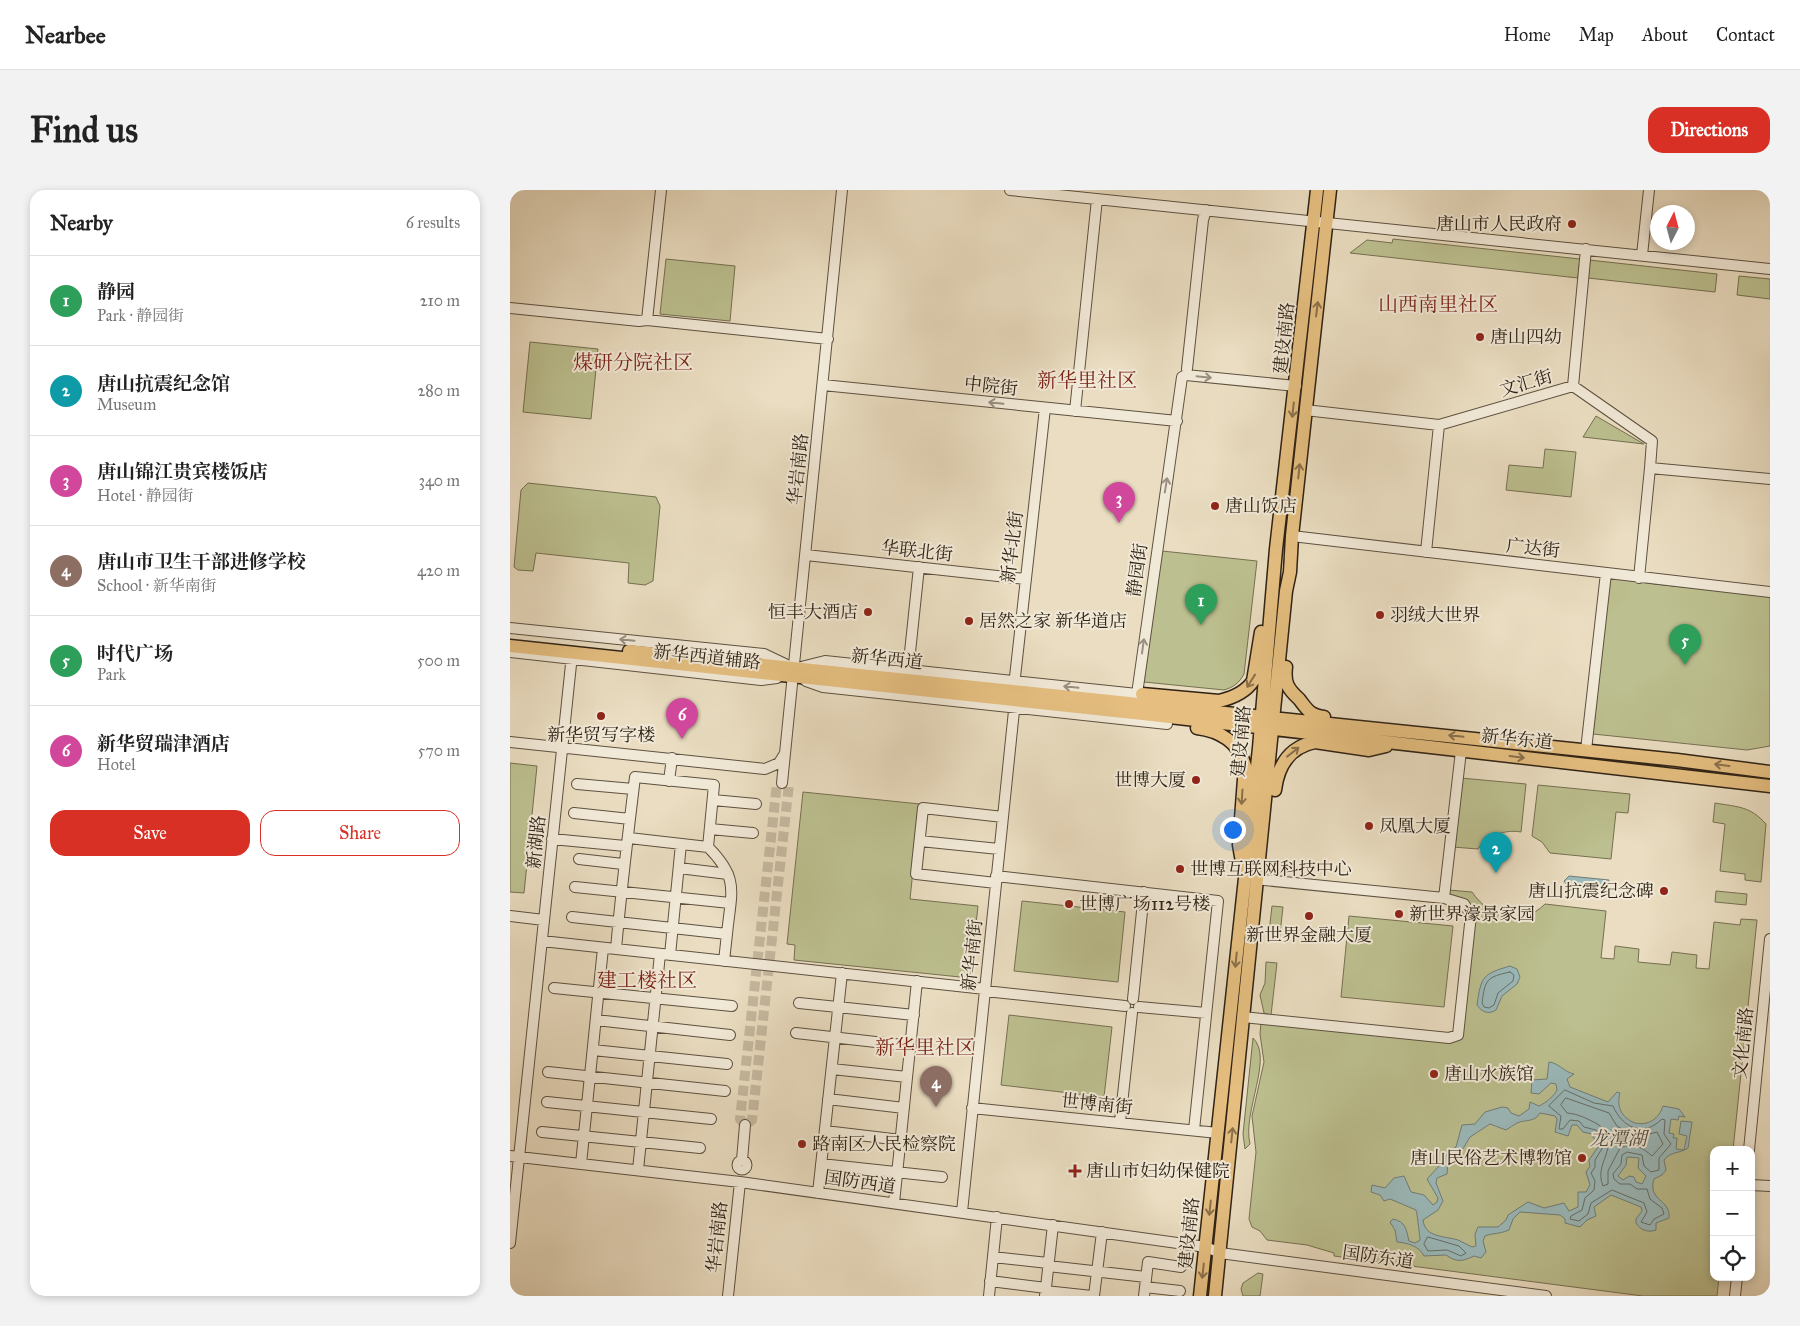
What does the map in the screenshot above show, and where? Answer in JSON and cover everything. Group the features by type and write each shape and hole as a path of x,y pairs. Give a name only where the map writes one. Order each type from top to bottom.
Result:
{"main road":[{"name":"建设南路","path":"1215,1296 1306,410 1320,222 1317,190"},
{"name":"建设南路","path":"1200,1296 1245,876 1276,566 1276,548 1296,386 1320,222 1330,190"},
{"path":"1120,701 1137,694 1219,701 1231,698 1249,687 1256,672 1268,584 1276,548"},
{"path":"1290,572 1293,602 1285,674 1290,690 1312,714 1362,722 1380,729"},
{"name":"新华西道","path":"510,638 794,672 1014,695 1143,714 1260,722"},
{"name":"新华西道","path":"510,646 572,656 794,672"},
{"name":"新华西道","path":"1014,695 1120,701 1260,722"},
{"path":"1143,714 1167,724 1218,733 1234,744 1243,757 1245,766 1239,845 1245,876"},
{"name":"新华东道","path":"1260,722 1399,744 1770,786"},
{"name":"新华东道","path":"1274,724 1380,729 1586,750 1770,772"},
{"path":"1256,898 1264,880 1277,777 1287,756 1299,748 1315,742 1369,750 1399,744"}],"street":[{"path":"647,320 661,190"},
{"name":"华岩南路","path":"782,783 842,190"},
{"path":"1010,190 1770,269"},
{"path":"1642,255 1649,190"},
{"path":"1075,411 1097,199"},
{"path":"1187,368 1203,220 1206,210"},
{"path":"1573,386 1586,249"},
{"path":"510,308 828,339"},
{"path":"1177,421 1182,377 1186,375 1296,386"},
{"name":"中院街","path":"823,385 1177,421"},
{"name":"文汇街","path":"1306,410 1438,425 1573,386 1652,441 1650,468"},
{"name":"新华北街","path":"1014,695 1025,579 1045,408"},
{"name":"静园街","path":"1137,694 1177,421"},
{"path":"1426,552 1438,425"},
{"path":"1639,578 1650,468 1770,479"},
{"name":"广达街","path":"1292,536 1770,592"},
{"name":"华联北街","path":"806,555 1025,579"},
{"path":"908,671 919,567"},
{"path":"1586,750 1606,573"},
{"name":"新华西道辅路","path":"510,628 764,654 794,672"},
{"path":"510,652 572,656"},
{"name":"新湖路","path":"510,1243 515,1156 542,941 572,656"},
{"path":"794,672 825,661 908,671 1014,695 1167,724"},
{"path":"1014,695 1137,694"},
{"name":"新华南街","path":"962,1212 1014,695"},
{"path":"510,742 765,769 779,764 786,751"},
{"path":"1444,898 1461,751"},
{"path":"669,781 672,758"},
{"path":"616,949 623,864 635,777 714,785 708,847"},
{"path":"577,784 633,789"},
{"path":"713,800 756,804"},
{"path":"1003,817 923,808 916,874 1144,892 1218,901 1194,1130"},
{"path":"574,813 630,819"},
{"path":"710,829 753,833"},
{"path":"552,839 681,844 708,847 722,861 732,883 724,961"},
{"path":"920,841 999,849"},
{"path":"638,1170 655,998 673,928 681,844"},
{"path":"579,859 623,864"},
{"path":"679,868 728,874"},
{"path":"1243,1017 1453,1038 1459,1032 1471,915 1464,904 1444,898 1264,880"},
{"path":"575,887 730,903"},
{"path":"1120,1122 1144,892"},
{"path":"510,916 544,920"},
{"path":"572,917 727,934"},
{"name":"文化南路","path":"1749,1146 1770,939"},
{"path":"542,941 1206,1013"},
{"path":"582,1164 603,948"},
{"path":"818,1193 842,973"},
{"path":"894,1203 917,981"},
{"path":"554,988 732,1006"},
{"path":"799,1003 914,1015"},
{"path":"596,1020 730,1035"},
{"path":"796,1033 911,1046"},
{"path":"593,1050 727,1064"},
{"path":"832,1069 908,1078"},
{"path":"548,1072 725,1092"},
{"path":"828,1100 904,1108"},
{"path":"547,1102 711,1119"},
{"name":"世博南街","path":"972,1108 1218,1133"},
{"name":"华岩南路","path":"728,1296 745,1125"},
{"path":"825,1131 901,1140"},
{"path":"542,1132 700,1148"},
{"name":"国防西道","path":"515,1156 638,1170 741,1172 818,1193 1206,1247"},
{"path":"821,1164 942,1177"},
{"path":"1755,1184 1770,1186"},
{"path":"989,1296 997,1217"},
{"path":"1045,1292 1053,1225"},
{"path":"990,1281 1045,1292 1093,1296 1102,1232"},
{"name":"国防东道","path":"1206,1247 1220,1253 1546,1296"},
{"path":"993,1257 1097,1271 1145,1287 1180,1291"},
{"path":"1145,1287 1148,1262 1181,1267"},
{"path":"1735,1296 1737,1281"}],"green space":[{"path":"1393,239 1580,259 1578,278 1350,253 1367,240 1392,243"},
{"path":"666,259 735,266 730,321 660,314"},
{"path":"1589,260 1717,274 1715,292 1588,278"},
{"path":"1739,276 1770,279 1770,299 1737,295"},
{"path":"530,342 598,349 591,419 523,412"},
{"path":"1596,416 1644,444 1583,437"},
{"path":"1545,449 1576,452 1571,497 1506,490 1509,465 1543,468"},
{"path":"528,483 656,497 660,506 653,581 645,585 628,583 629,563 536,553 533,571 518,570 514,567 521,490"},
{"path":"1162,551 1257,561 1244,674 1231,688 1224,690 1144,682"},
{"path":"1614,577 1654,584 1770,596 1770,746 1747,750 1593,734 1610,579"},
{"path":"510,763 537,766 524,893 510,892"},
{"path":"1461,778 1526,784 1521,832 1497,834 1478,849 1453,847"},
{"path":"1538,785 1630,794 1628,813 1616,812 1611,859 1550,853 1542,842 1532,836"},
{"path":"803,792 920,804 910,899 978,906 970,978 794,960 795,945 787,944"},
{"path":"1715,803 1749,810 1766,824 1761,882 1745,880 1745,874 1720,871 1725,824 1713,822"},
{"path":"1449,890 1472,892 1488,908 1506,917 1526,916 1545,904 1606,911 1601,958 1614,959 1615,946 1639,949 1638,962 1670,965 1672,952 1697,955 1696,968 1709,969 1714,922 1740,925 1741,919 1757,920 1733,1146 1710,1146 1710,1281 1719,1281 1717,1296 1643,1296 1334,1256 1334,1253 1307,1245 1267,1240 1260,1231 1252,1227 1249,1219 1256,1152 1252,1116 1264,1062 1260,1034 1261,1022 1455,1041 1474,914 1450,894"},
{"path":"1716,891 1747,894 1746,905 1715,902"},
{"path":"1022,901 1125,912 1118,982 1014,971"},
{"path":"1272,906 1283,907 1279,942 1268,940"},
{"path":"1349,916 1453,926 1444,1007 1341,997"},
{"path":"1266,962 1277,963 1271,1015 1264,1013 1260,995 1265,983"},
{"path":"1009,1015 1112,1027 1104,1097 1001,1085"},
{"path":"1253,1038 1259,1047 1259,1072 1250,1117 1250,1144 1245,1149 1243,1134"},
{"path":"1258,1273 1263,1274 1260,1296 1243,1296 1241,1289 1243,1283"}],"water":[{"path":"1569,876 1609,880 1608,891 1568,887 1564,881"},
{"path":"1510,966 1517,969 1520,977 1517,984 1502,996 1496,1010 1490,1012 1483,1011 1477,1005 1482,982 1494,971"},
{"name":"龙潭湖","path":"1549,1062 1574,1074 1567,1079 1570,1087 1608,1102 1617,1092 1620,1093 1619,1103 1623,1115 1635,1123 1649,1122 1656,1118 1663,1106 1679,1109 1685,1117 1679,1116 1678,1120 1671,1119 1669,1133 1674,1134 1673,1138 1677,1138 1676,1149 1684,1150 1687,1136 1679,1134 1681,1121 1692,1122 1688,1148 1685,1150 1672,1154 1667,1157 1664,1160 1666,1170 1662,1175 1654,1179 1654,1192 1667,1207 1669,1218 1656,1223 1656,1230 1644,1230 1636,1223 1636,1219 1642,1211 1641,1207 1611,1195 1594,1207 1596,1216 1587,1220 1580,1227 1565,1223 1565,1219 1560,1215 1520,1212 1513,1219 1509,1230 1485,1236 1483,1241 1486,1252 1481,1258 1474,1256 1460,1260 1446,1255 1424,1256 1413,1246 1397,1242 1395,1230 1390,1222 1393,1219 1403,1224 1409,1241 1415,1243 1420,1240 1416,1210 1390,1199 1384,1201 1380,1195 1371,1192 1372,1185 1385,1188 1394,1178 1404,1176 1411,1192 1424,1195 1433,1205 1437,1202 1438,1198 1427,1179 1440,1165 1449,1151 1456,1147 1462,1125 1475,1124 1485,1112 1502,1107 1508,1108 1511,1113 1519,1116 1529,1109 1530,1102 1539,1106 1542,1105 1556,1092 1556,1084 1551,1083 1539,1094 1531,1093 1532,1080 1547,1079","holes":["1540,1113 1555,1116 1557,1119 1555,1132 1568,1136 1572,1125 1577,1125 1583,1132 1592,1134 1598,1147 1589,1160 1590,1166 1586,1172 1590,1185 1586,1192 1578,1192 1578,1207 1569,1211 1564,1203 1544,1208 1528,1202 1508,1215 1506,1220 1498,1227 1478,1227 1475,1234 1476,1246 1472,1247 1458,1240 1436,1235 1427,1230 1423,1220 1438,1210 1443,1201 1436,1183 1437,1178 1447,1174 1448,1162 1461,1152 1470,1137 1490,1124 1506,1130 1517,1123 1532,1120","1627,1157 1639,1158 1638,1168 1646,1176 1642,1184 1636,1182 1634,1177 1629,1176 1623,1180 1618,1176 1626,1165"]}],"tunnel":[{"path":"777,783 789,784 752,1120 745,1125 740,1119 777,783"}],"place":[{"name":"唐山市人民政府","path":"1572,224"},
{"name":"唐山四幼","path":"1480,337"},
{"name":"唐山饭店","path":"1215,506"},
{"name":"唐山锦江贵宾楼饭店","path":"1119,523"},
{"name":"恒丰大酒店","path":"868,612"},
{"name":"羽绒大世界","path":"1380,615"},
{"name":"居然之家 新华道店","path":"969,621"},
{"name":"静园","path":"1201,625"},
{"name":"时代广场","path":"1685,665"},
{"name":"新华贸写字楼","path":"601,716"},
{"name":"新华贸瑞津酒店","path":"682,739"},
{"name":"世博大厦","path":"1196,780"},
{"name":"凤凰大厦","path":"1369,826"},
{"name":"世博互联网科技中心","path":"1180,869"},
{"name":"唐山抗震纪念馆","path":"1496,873"},
{"name":"唐山抗震纪念碑","path":"1664,891"},
{"name":"世博广场112号楼","path":"1069,904"},
{"name":"新世界濠景家园","path":"1399,914"},
{"name":"新世界金融大厦","path":"1309,916"},
{"name":"唐山水族馆","path":"1434,1074"},
{"name":"唐山市卫生干部进修学校","path":"936,1107"},
{"name":"路南区人民检察院","path":"802,1144"},
{"name":"唐山民俗艺术博物馆","path":"1582,1158"},
{"name":"唐山市妇幼保健院","path":"1075,1171"}],"district":[{"name":"山西南里社区","path":"1438,304"},
{"name":"煤研分院社区","path":"633,362"},
{"name":"新华里社区","path":"1087,380"},
{"name":"建工楼社区","path":"647,980"},
{"name":"新华里社区","path":"925,1047"}]}
